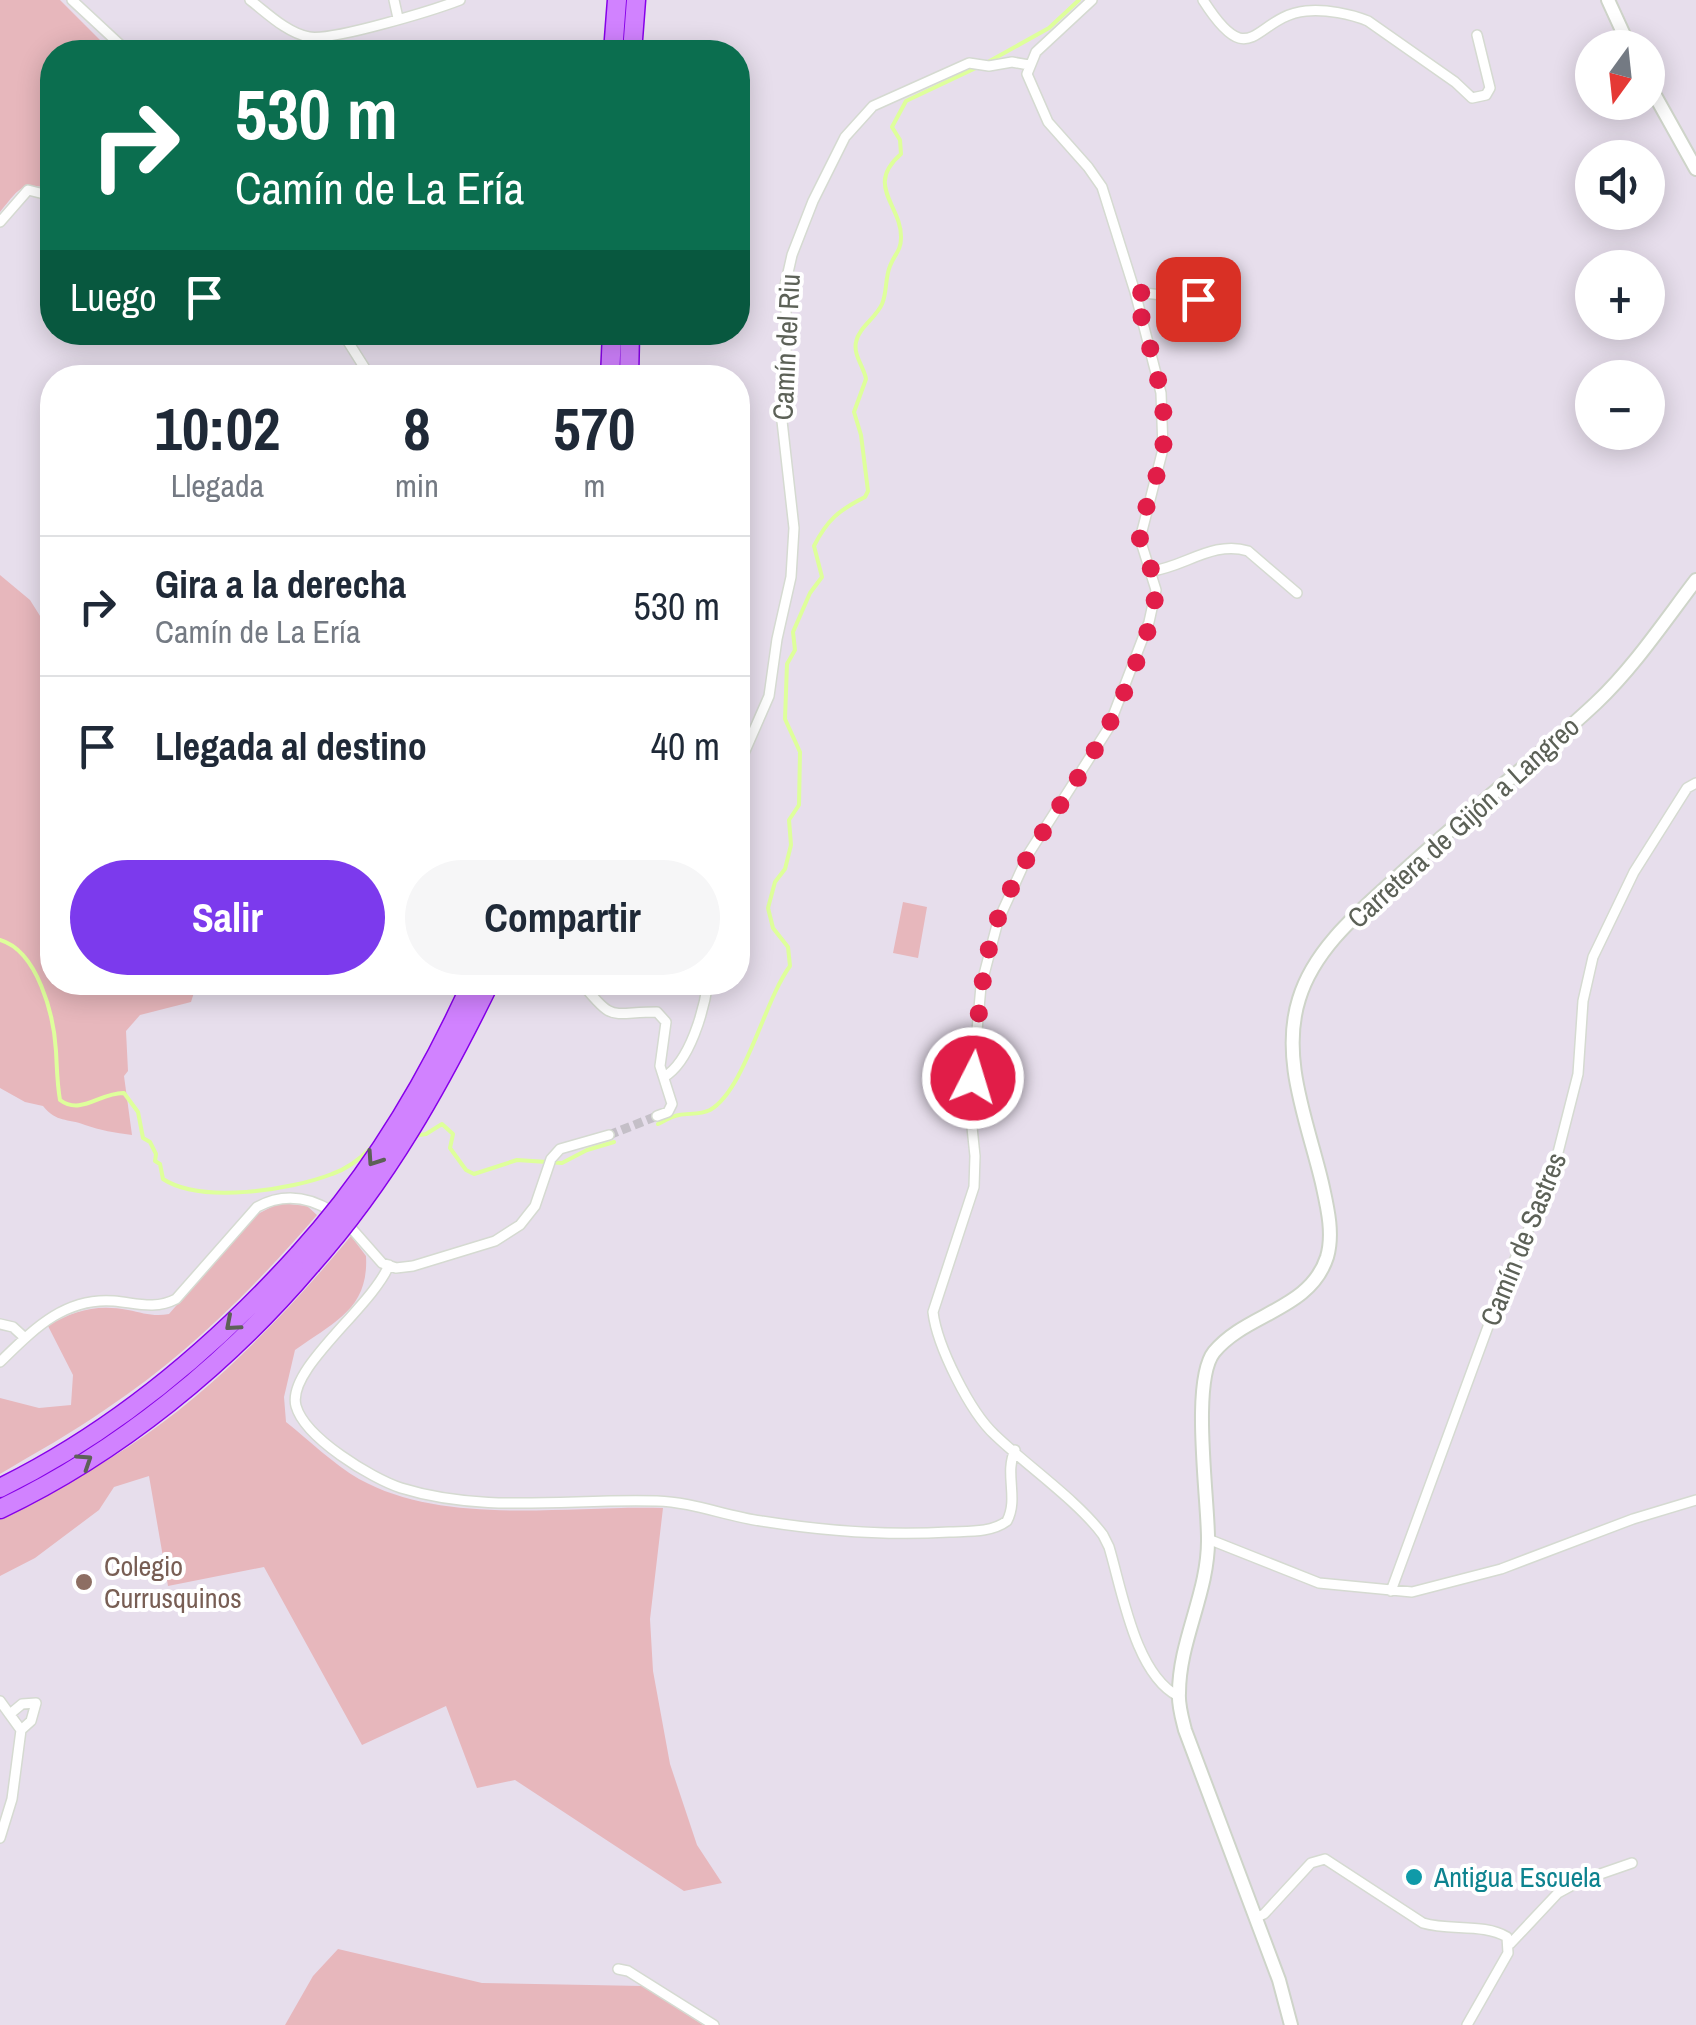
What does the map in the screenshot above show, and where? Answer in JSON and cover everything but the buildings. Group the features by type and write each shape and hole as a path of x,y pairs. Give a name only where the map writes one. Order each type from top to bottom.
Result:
{"highway":[{"path":"614,40 617,0"},
{"path":"633,40 636,0"},
{"path":"0,1509 81,1464 146,1419 271,1312 387,1140 431,1066 466,995"},
{"path":"0,1488 134,1406 250,1309 361,1206 447,1071 484,995"}],"street":[{"path":"72,0 115,40"},
{"path":"250,0 308,37 337,35 460,0"},
{"path":"394,0 398,18"},
{"path":"1092,0 1036,52 1029,65 1028,83 1048,122 1102,187 1162,393 1163,449 1140,539 1152,572 1154,604 1108,729 1029,854 1004,902 983,972 970,1108 975,1177 934,1312 935,1327 946,1355 981,1418 1103,1536 1134,1638 1160,1678 1178,1696"},
{"path":"1203,0 1222,30 1244,38 1254,37 1306,11 1356,16 1472,98 1486,96 1490,88 1478,34"},
{"path":"1608,0 1622,30"},
{"name":"Camín del Riu","path":"750,740 769,696 776,639 790,577 794,528 780,412 786,286 792,256 813,201 845,137 873,106 976,62 989,66 1012,62 1029,65"},
{"path":"1665,113 1696,169"},
{"path":"0,222 28,190 40,193"},
{"path":"1135,292 1198,299 1226,318"},
{"path":"1152,572 1176,567 1202,554 1240,548 1297,593"},
{"name":"Carretera de Gijón a Langreo","path":"1291,2025 1279,1980 1184,1730 1178,1696 1188,1636 1204,1579 1208,1540 1202,1408 1204,1379 1212,1354 1230,1337 1297,1298 1314,1281 1328,1248 1328,1206 1292,1062 1292,1026 1300,994 1337,934 1599,700 1696,580"},
{"name":"Camín de Sastres","path":"1391,1592 1504,1282 1551,1180 1578,1074 1583,1001 1593,956 1634,872 1686,788 1696,784"},
{"path":"592,995 613,1014 657,1012 666,1022 660,1059 672,1104 668,1112 657,1116"},
{"path":"664,1077 678,1062 697,1029 705,995"},
{"path":"0,1362 54,1315 86,1303 147,1306 164,1305 176,1299 257,1208 273,1198 290,1196 322,1205 340,1216 389,1266 413,1266 507,1236 534,1206 550,1163 560,1149 609,1135"},
{"path":"389,1266 373,1295 301,1374 295,1394 296,1406 309,1427 369,1474 392,1485 436,1497 529,1505 660,1501 759,1521 895,1536 1002,1525 1012,1512 1009,1472 1015,1450"},
{"path":"0,1324 13,1327 24,1338"},
{"path":"1208,1540 1319,1583 1412,1592 1501,1570 1588,1535 1696,1500"},
{"path":"0,1701 21,1730"},
{"path":"0,1838 14,1785 21,1730 31,1721 36,1703 22,1704 10,1714"},
{"path":"1255,1918 1264,1914 1311,1863 1325,1860 1423,1923 1441,1928 1497,1931 1510,1944"},
{"path":"1466,2025 1510,1944 1558,1892 1632,1864"},
{"path":"618,1969 714,2025"}],"shaded area":[{"path":"0,0 60,0 100,40 40,40 40,187 22,189 0,212"},
{"path":"0,575 30,600 40,616 40,995 193,995 191,1002 140,1015 126,1031 128,1071 124,1076 132,1135 58,1118 43,1106 25,1102 0,1088"},
{"path":"903,902 927,907 918,958 893,953"},
{"path":"279,1203 307,1206 317,1215 244,1294 192,1343 135,1388 0,1474 0,1398 39,1408 71,1405 73,1375 48,1326 96,1308 169,1314 254,1216"},
{"path":"351,1236 366,1256 362,1289 346,1312 295,1350 284,1397 286,1422 359,1479 393,1494 430,1503 508,1510 663,1508 650,1619 653,1671 670,1764 697,1845 722,1883 684,1891 515,1780 477,1788 446,1706 362,1745 264,1567 168,1586 149,1476 114,1487 99,1510 35,1558 0,1576 0,1518 113,1457 190,1401 275,1322"},
{"path":"338,1949 482,1983 643,1986 703,2025 285,2025 313,1976"}],"waterway":[{"path":"988,62 1049,28 1079,0"},
{"path":"658,1124 676,1116 706,1112 722,1100 744,1065 790,966 788,947 773,928 768,908 791,845 789,820 799,805 800,752 785,719 787,664 795,650 793,632 810,593 822,577 814,546 835,517 868,491 854,412 866,379 855,347 860,332 882,304 888,271 901,242 900,226 885,186 890,165 901,154 900,140 892,127 906,101 980,66"},
{"path":"0,940 24,957 40,982"},
{"path":"45,995 55,1037 60,1100 76,1106 124,1093 138,1112 143,1138 156,1154 163,1179 179,1187 222,1193 271,1189 338,1172 371,1148"},
{"path":"413,1136 426,1134 442,1124 453,1134 450,1148 466,1170 474,1174 517,1160 562,1163 614,1142"}],"tunnel":[{"path":"609,1135 657,1116"}],"place":[{"name":"Colegio Currusquinos","path":"84,1582"},
{"name":"Antigua Escuela","path":"1414,1877"}],"route":[{"path":"973,1078 983,972 1004,902 1029,854 1108,729 1154,604 1155,580 1140,539 1158,476 1164,416 1162,393 1150,360 1135,292 1198,299"}]}
